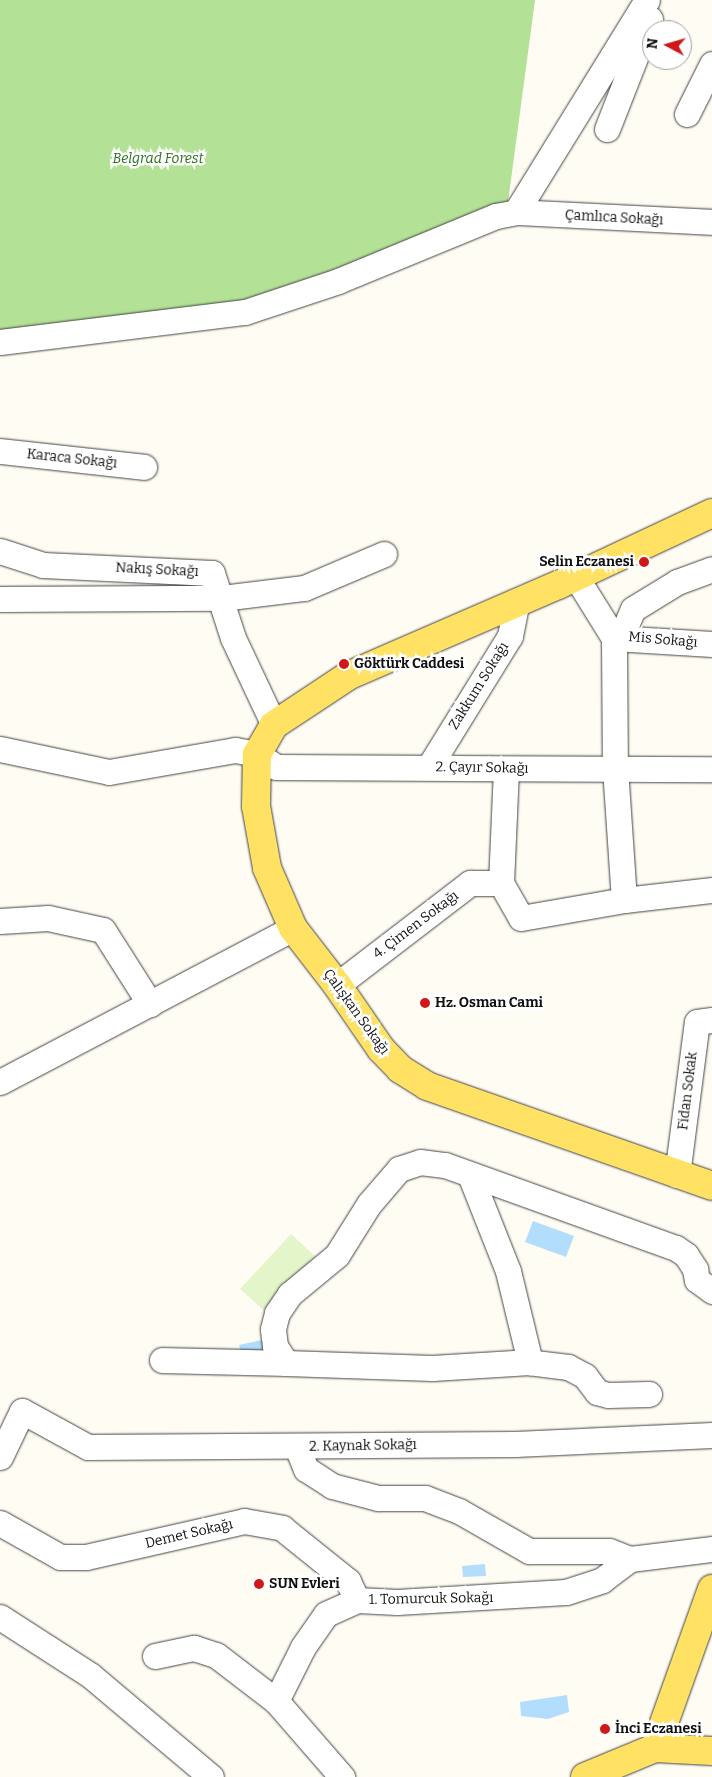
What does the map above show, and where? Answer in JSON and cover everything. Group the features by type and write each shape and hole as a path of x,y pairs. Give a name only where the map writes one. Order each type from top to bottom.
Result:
{"main road":[{"path":"257,754 274,725 348,676 576,577 712,513"},
{"name":"Çalışkan Sokağı","path":"257,754 256,806 267,868 293,928 337,984 381,1049 400,1069 428,1086 712,1186"},
{"path":"655,1748 712,1589"},
{"path":"585,1777 655,1748 712,1751"}],"street":[{"path":"516,212 647,0"},
{"path":"607,128 657,0"},
{"path":"686,114 712,64"},
{"name":"Çamlıca Sokağı","path":"0,342 245,312 338,281 496,216 516,212 712,222"},
{"name":"Karaca Sokağı","path":"0,451 144,467"},
{"name":"Nakış Sokağı","path":"0,551 43,565 212,573 222,598 233,638 274,725"},
{"path":"0,598 222,598 304,588 384,554"},
{"path":"624,900 615,768 617,638 633,609 676,582 712,569"},
{"path":"576,577 617,638"},
{"name":"Zakkum Sokağı","path":"429,766 510,636 517,601"},
{"name":"Mis Sokağı","path":"617,638 712,644"},
{"path":"0,749 109,772 235,750 257,754"},
{"name":"2. Çayır Sokağı","path":"257,754 276,767 429,766 506,769 712,769"},
{"path":"506,769 501,883 521,918 624,900 712,890"},
{"name":"4. Çimen Sokağı","path":"337,984 470,883 501,883"},
{"path":"0,921 48,918 103,930 150,1004"},
{"path":"0,1082 293,928"},
{"name":"Fidan Sokak","path":"677,1175 697,1022 712,1020"},
{"path":"286,1363 275,1346 273,1328 277,1313 290,1294 337,1255 370,1204 399,1169 420,1162 445,1165 676,1248 704,1267 697,1280 712,1291"},
{"path":"470,1175 508,1271 530,1362"},
{"path":"162,1360 432,1368 530,1362 568,1367 584,1376 597,1392 608,1395 649,1394"},
{"name":"2. Kaynak Sokağı","path":"0,1457 22,1411 88,1448 514,1444 712,1435"},
{"path":"296,1447 306,1469 332,1486 378,1498 426,1498 459,1511 530,1551 610,1551 630,1559 712,1549"},
{"name":"Demet Sokağı","path":"0,1523 60,1557 86,1557 244,1521 282,1528 348,1582 357,1600"},
{"name":"1. Tomurcuk Sokağı","path":"276,1701 302,1647 326,1614 357,1600 407,1602 566,1592 602,1580 630,1559"},
{"path":"0,1617 90,1675 211,1777"},
{"path":"155,1656 194,1648 216,1655 276,1701 342,1777"}],"green space":[{"name":"Belgrad Forest","path":"0,0 535,0 508,202 238,307 0,341"},
{"path":"291,1234 316,1257 266,1312 240,1289"}],"water":[{"path":"533,1221 574,1236 566,1257 525,1242"},
{"path":"266,1339 269,1352 242,1358 239,1345"},
{"path":"485,1564 486,1576 463,1577 462,1566"},
{"path":"567,1695 569,1712 548,1719 521,1716 520,1702"}],"place":[{"name":"Selin Eczanesi","path":"644,562"},
{"name":"Göktürk Caddesi","path":"344,664"},
{"name":"Hz. Osman Cami","path":"425,1003"},
{"name":"SUN Evleri","path":"259,1584"},
{"name":"İnci Eczanesi","path":"605,1729"}]}
